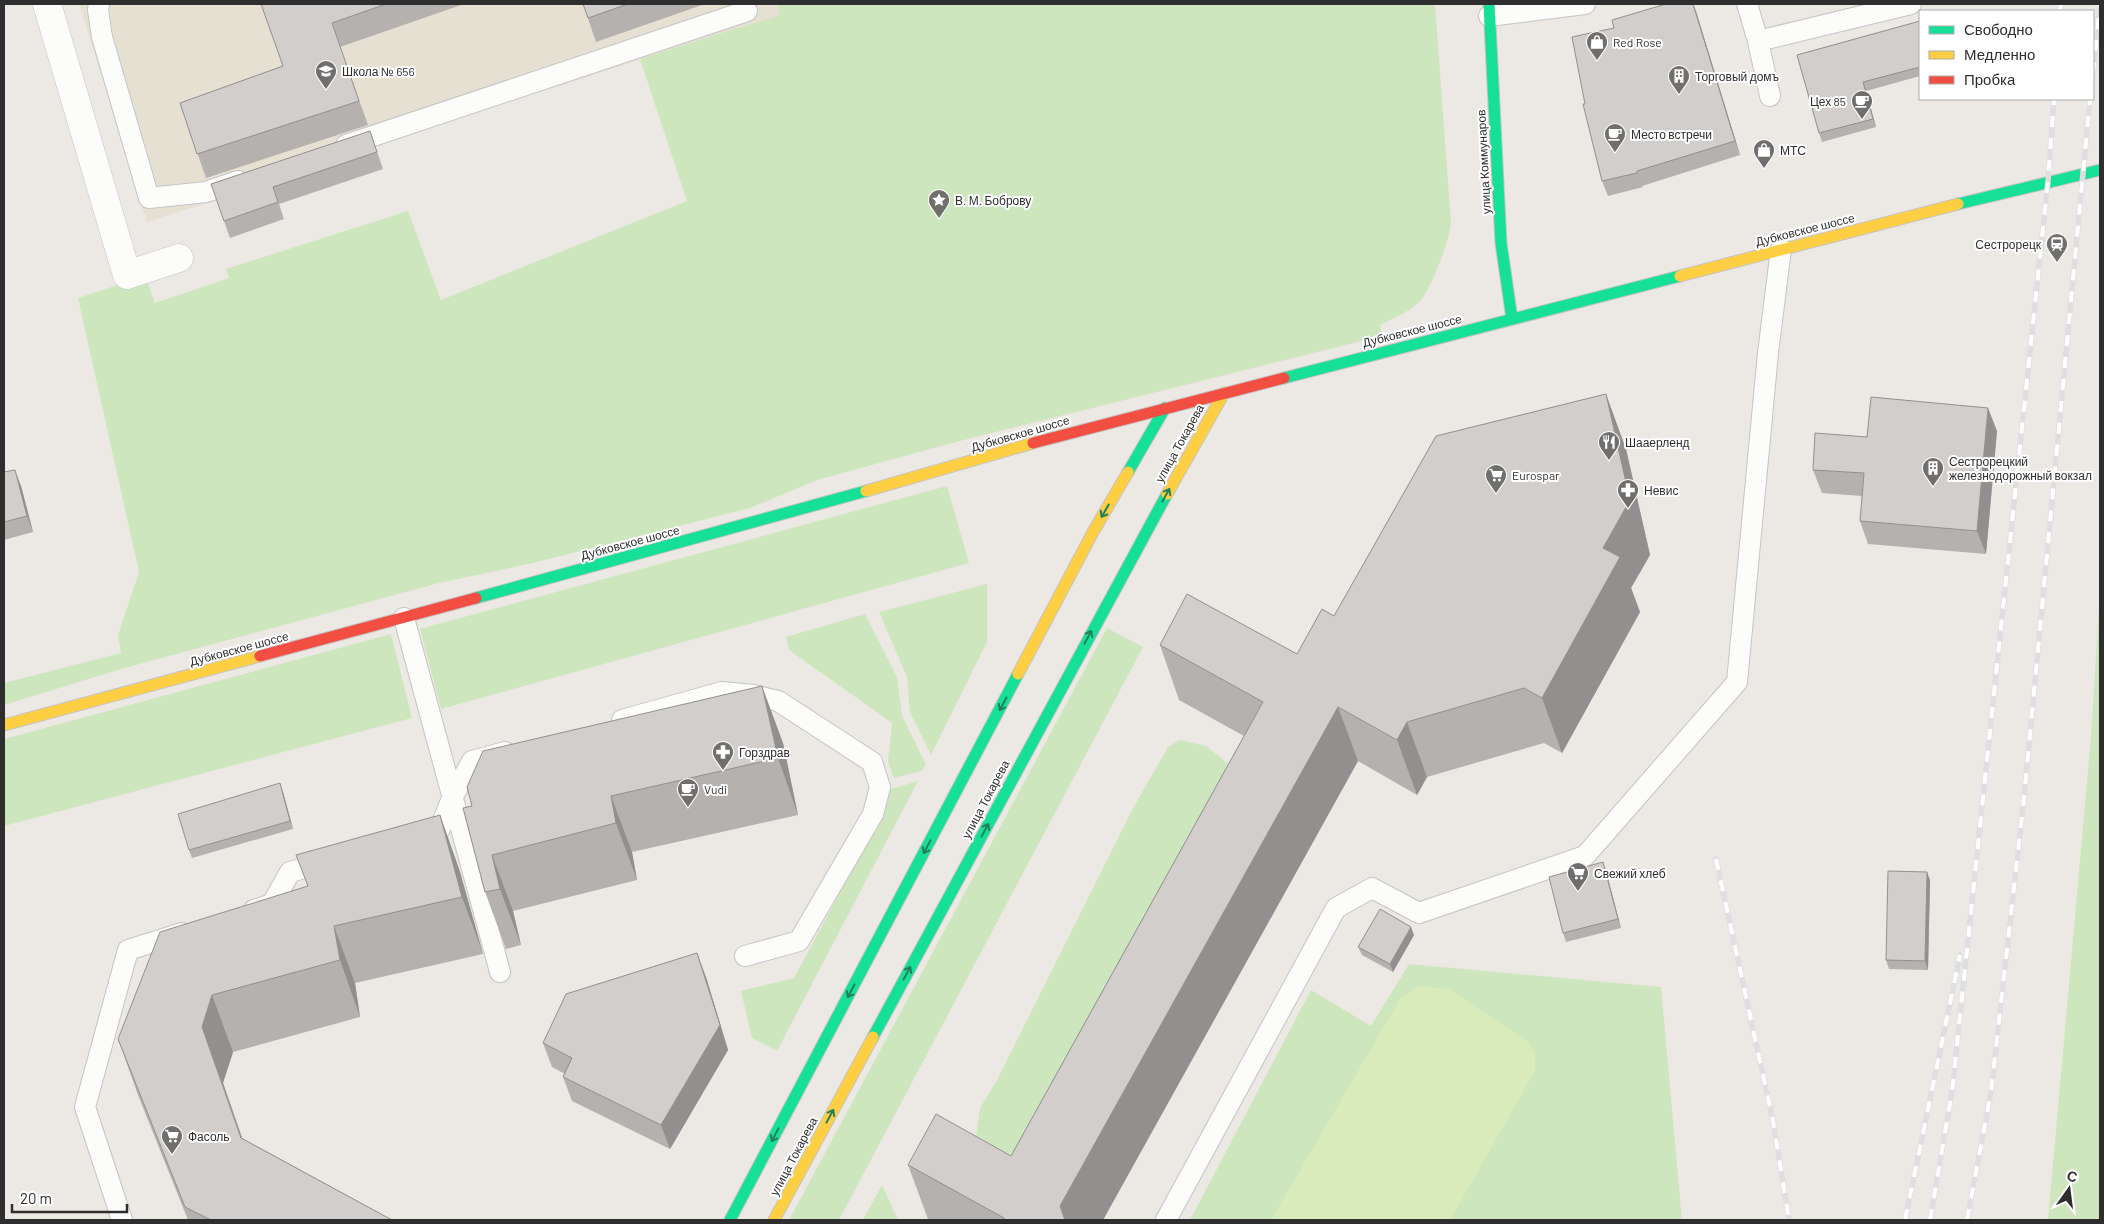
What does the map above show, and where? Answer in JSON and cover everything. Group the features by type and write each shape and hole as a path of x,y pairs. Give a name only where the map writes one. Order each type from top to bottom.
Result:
{"main road":[{"name":"улица Коммунаров","path":"1489,10 1501,243 1512,319"},
{"name":"Дубковское шоссе","path":"4,726 404,618 1165,408 2048,181 2100,170"},
{"name":"улица Токарева","path":"774,1220 1135,551 1224,393"},
{"path":"730,1220 1093,532 1165,408"}],"street":[{"path":"47,4 127,275 180,258"}],"lane":[{"path":"99,4 98,10 102,38 149,198 206,192 252,176"},
{"path":"1489,10 1585,4"},
{"path":"1747,4 1758,41 1770,96"},
{"path":"1758,41 1911,4"},
{"path":"327,152 747,11"},
{"path":"1166,1220 1336,908 1372,888 1420,913 1585,856 1737,682 1768,353 1781,249"},
{"path":"404,618 500,972"},
{"path":"606,724 722,692 753,695 778,701 872,762 880,787 873,814 799,941 745,956"},
{"path":"401,841 439,831 452,798 472,761 520,748"},
{"path":"236,916 272,904 290,872 348,856"},
{"path":"122,1220 85,1107 128,950 200,927"}],"shaded area":[{"name":"Школа № 656","path":"79,4 777,4 780,15 214,196 215,200 147,222"}],"green space":[{"path":"777,4 1435,4 1451,223 1438,266 1428,289 1417,304 1380,325 1382,336 956,442 817,480 750,508 533,563 439,583 121,669 4,705 4,683 121,653 118,635 139,572 78,298 145,276 155,303 229,278 226,269 408,211 441,300 687,201 640,59 780,15"},
{"path":"947,486 969,563 441,709 420,629"},
{"path":"987,584 987,642 931,755 910,712 907,677 879,612"},
{"path":"2100,593 2100,1220 2048,1220 2091,737"},
{"path":"865,614 897,677 902,715 926,765 922,771 894,778 888,762 892,723 789,650 786,637"},
{"path":"1107,628 1143,647 839,1220 789,1220"},
{"path":"391,634 412,718 4,826 4,739"},
{"path":"1180,740 1206,746 1231,766 1031,1166 974,1151 980,1108 997,1080 1132,810 1168,747"},
{"path":"918,781 777,1051 752,1038 741,991 794,978 883,813 891,789"},
{"path":"1409,964 1661,987 1682,1220 1190,1220 1311,990 1371,1026"},
{"path":"1420,986 1448,989 1525,1039 1535,1052 1535,1071 1450,1220 1271,1220 1400,999"},
{"path":"882,1185 898,1220 863,1220"}],"building":[{"path":"261,4 386,4 332,23 359,101 197,154 180,103 283,66"},
{"path":"583,4 628,4 588,18"},
{"path":"1666,4 1693,4 1735,141 1637,171 1637,173 1602,181 1583,104 1585,104 1572,37 1614,28 1612,20"},
{"path":"1919,21 1919,67 1863,82 1873,119 1819,133 1797,55"},
{"path":"370,131 377,152 273,187 278,202 224,221 211,184"},
{"path":"1606,394 1630,500 1603,548 1620,557 1542,698 1524,688 1407,722 1397,740 1338,707 1060,1206 1065,1220 1005,1220 908,1165 936,1114 1011,1156 1263,702 1160,645 1187,594 1297,654 1322,609 1334,616 1436,436"},
{"name":"Сестрорецкий железнодорожный вокзал","path":"1871,397 1988,408 1977,531 1860,521 1864,473 1813,470 1815,433 1867,437"},
{"path":"15,470 27,516 4,522 4,472"},
{"path":"762,686 778,758 611,796 616,823 492,855 500,889 485,892 463,808 472,806 467,787 483,751"},
{"path":"280,783 290,821 189,850 178,814"},
{"path":"440,815 462,897 334,926 340,960 212,995 202,1027 241,1138 392,1220 211,1220 185,1207 118,1039 160,932 308,886 296,855"},
{"path":"1603,862 1618,919 1563,933 1549,877"},
{"path":"1888,871 1927,872 1925,961 1886,960"},
{"path":"1380,909 1411,927 1390,964 1358,947"},
{"path":"697,953 720,1025 661,1125 563,1077 572,1058 543,1043 566,994"}],"railway":[{"path":"2060,10 2061,4"},
{"path":"2094,63 2100,4"},
{"path":"1930,1220 1952,1092 2048,181 2054,100"},
{"path":"1967,1220 1991,1092 2024,798 2090,100"},
{"path":"1716,859 1773,1121 1789,1220"},
{"path":"1905,1220 1960,955"}],"traffic: fast":[{"path":"1489,4 1501,243 1512,319"},
{"path":"1958,204 2100,170"},
{"path":"1284,378 1680,276"},
{"path":"1128,472 1165,408"},
{"path":"476,598 866,491"},
{"path":"873,1037 1167,494"},
{"path":"730,1220 1018,674"}],"traffic: slow":[{"path":"1680,276 1958,204"},
{"path":"1167,494 1224,393"},
{"path":"866,491 1033,443"},
{"path":"1018,674 1093,532 1128,472"},
{"path":"4,725 260,656"},
{"path":"774,1220 873,1037"}],"traffic: jam":[{"path":"1033,443 1284,378"},
{"path":"260,656 476,598"}],"place":[{"name":"Red Rose","path":"1597,61"},
{"name":"Школа № 656","path":"326,90"},
{"name":"Торговый домъ","path":"1679,95"},
{"name":"Цех 85","path":"1862,120"},
{"name":"Место встречи","path":"1615,153"},
{"name":"МТС","path":"1764,169"},
{"name":"В. М. Боброву","path":"939,219"},
{"name":"Сестрорецк","path":"2057,263"},
{"name":"Шааерленд","path":"1609,461"},
{"name":"Сестрорецкий железнодорожный вокзал","path":"1933,487"},
{"name":"Eurospar","path":"1496,494"},
{"name":"Невис","path":"1628,509"},
{"name":"Горздрав","path":"723,771"},
{"name":"Vudi","path":"688,808"},
{"name":"Свежий хлеб","path":"1578,892"},
{"name":"Фасоль","path":"172,1155"}]}
